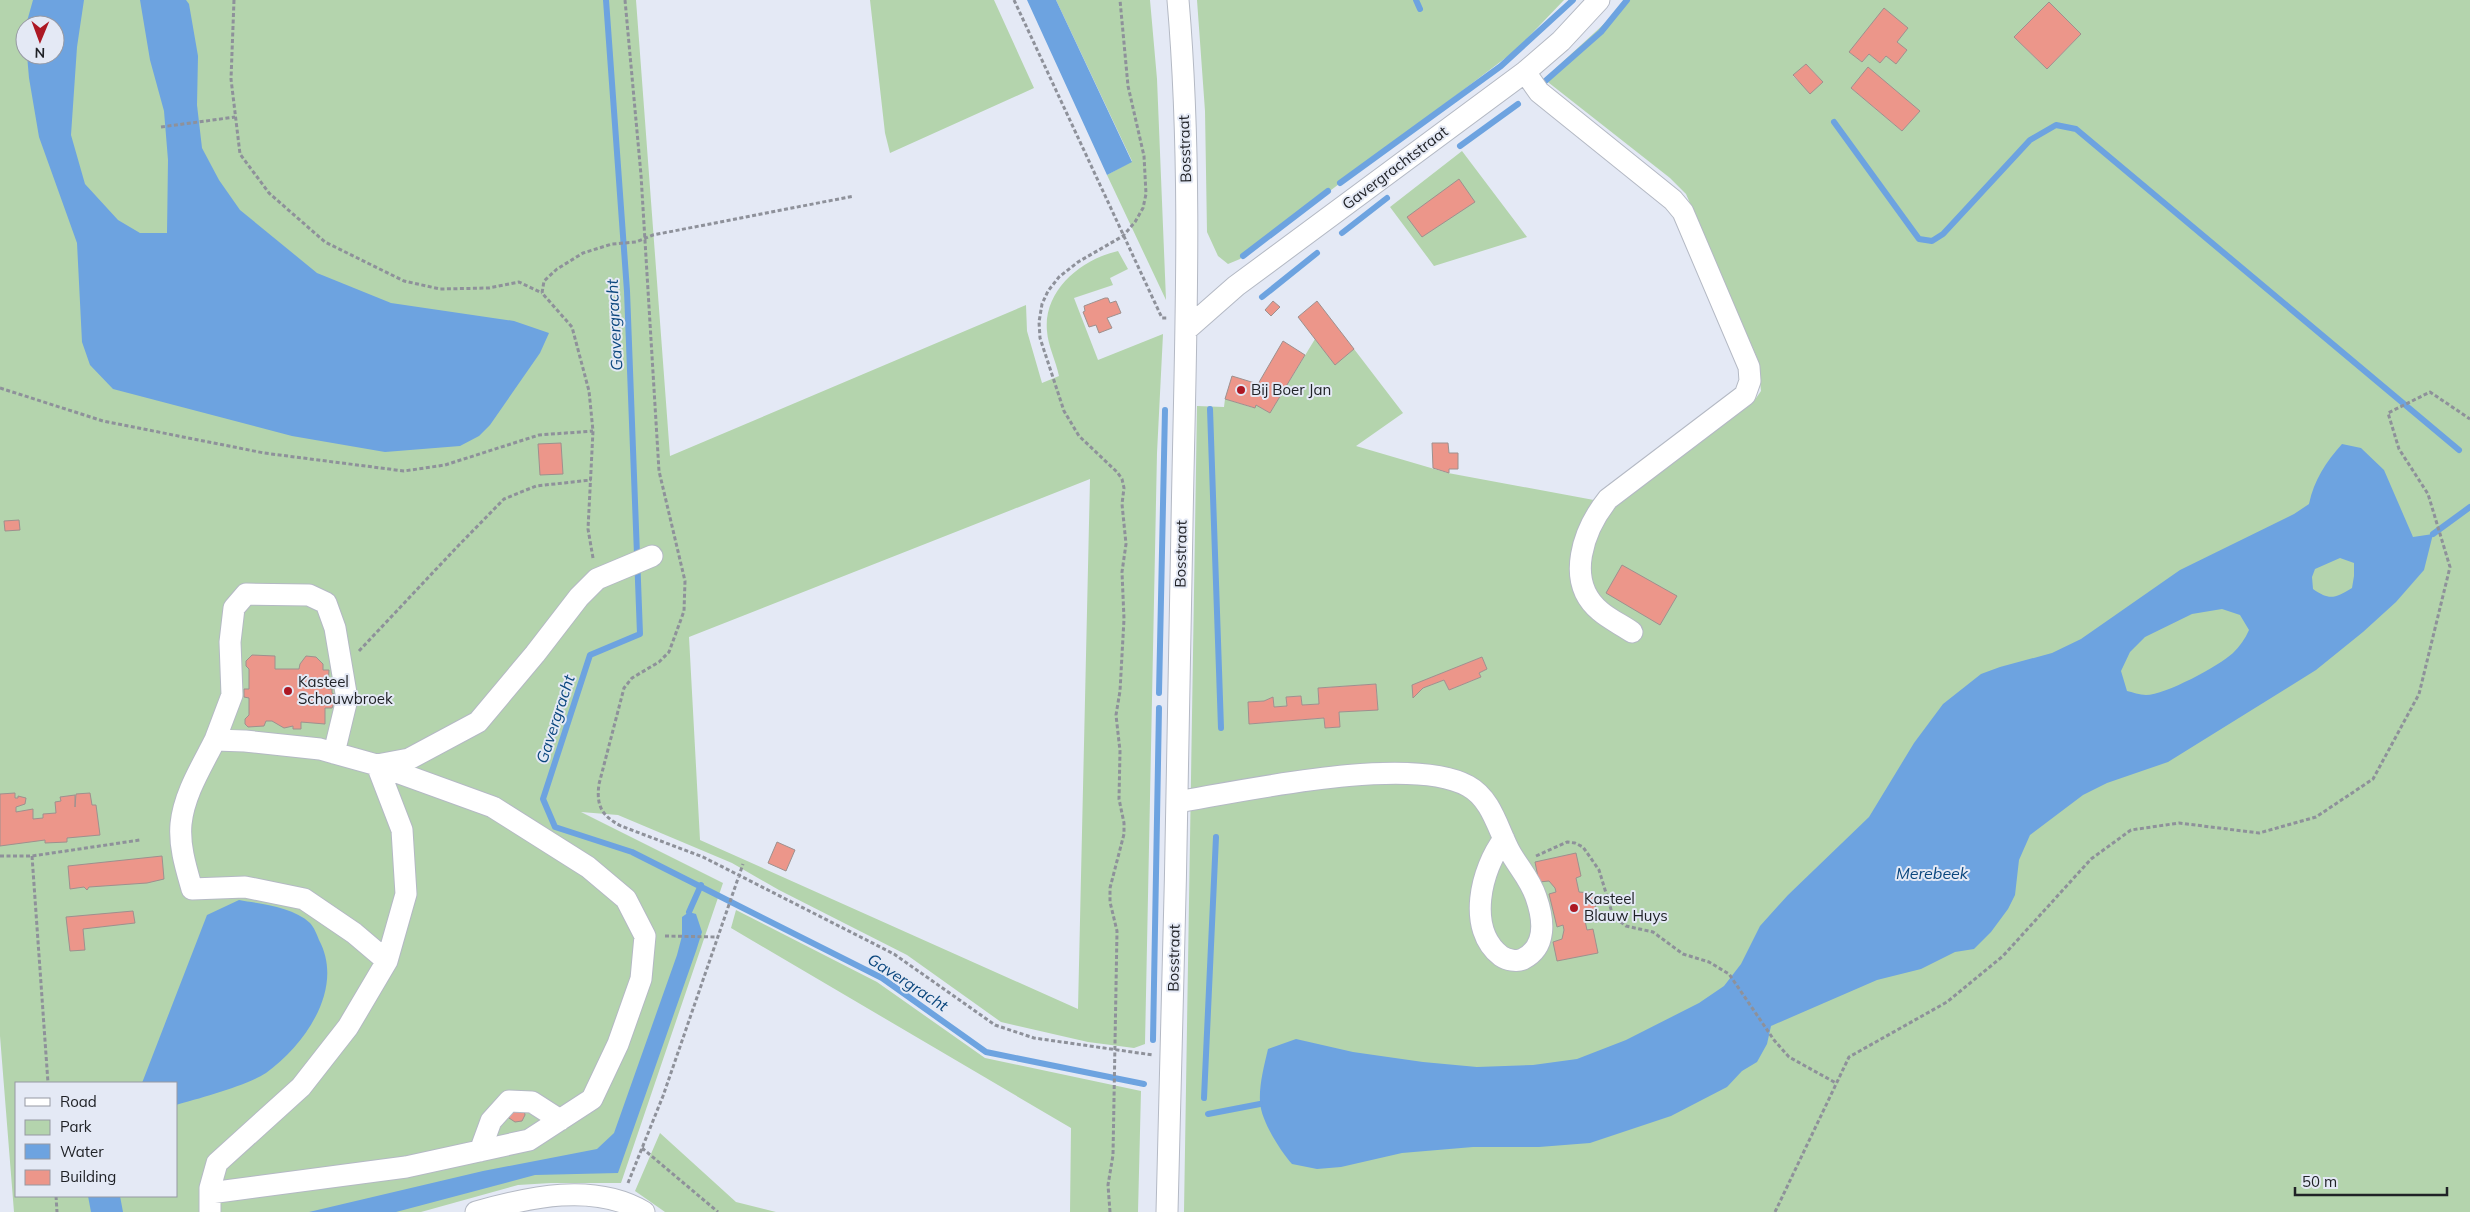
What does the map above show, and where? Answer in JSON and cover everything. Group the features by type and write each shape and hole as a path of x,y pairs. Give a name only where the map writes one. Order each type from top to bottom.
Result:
{"street":[{"name":"Bosstraat","path":"1167,1212 1172,1057 1186,324 1187,172 1178,0"},
{"name":"Gavergrachtstraat","path":"1186,324 1525,72 1561,41 1599,0"},
{"path":"1525,72 1539,92 1673,200 1683,212 1749,367 1750,381 1745,395 1608,499 1597,512 1587,534 1581,558 1581,582 1589,598 1599,610 1632,632"},
{"path":"377,765 409,759 478,722 535,654 579,597 597,579 652,556"},
{"path":"334,753 347,700 335,628 326,603 309,595 246,594 234,608 230,642 232,695 215,740 193,783 181,823 183,857 192,889 245,887 304,899 354,933 387,961"},
{"path":"215,740 245,741 320,749 377,765 493,807 588,867 626,899 645,936 641,979 618,1044 592,1100 529,1140 406,1166 210,1203 217,1163 301,1087 348,1027 387,961 406,894 402,830 377,765"},
{"path":"1177,802 1346,775 1399,774 1440,777 1469,786 1499,824 1504,839 1531,881 1539,905 1542,926 1541,942 1532,955 1519,961 1505,958 1494,950 1488,941 1482,924 1481,901 1484,876 1495,851 1504,839"},
{"path":"480,1151 491,1121 509,1101 532,1102 560,1120"},
{"path":"476,1212 516,1200 576,1195 621,1200 644,1212"}],"path":[{"path":"234,0 231,79 240,154 269,193 325,242 404,281 440,290 489,288 519,282 542,293 572,328 589,391 593,431 588,529 597,579"},
{"path":"625,0 645,237 659,471 685,581 684,611 670,652 659,662 632,678 624,688 597,798 599,809 609,820 621,826 703,857 894,954 995,1025 1034,1038 1115,1052 1172,1057"},
{"path":"1014,0 1162,318 1186,324"},
{"path":"1110,1212 1108,1185 1113,1155 1117,931 1110,902 1110,888 1124,834 1124,823 1119,799 1120,751 1116,715 1120,691 1124,619 1122,572 1126,544 1122,504 1124,488 1117,472 1079,436 1064,411 1040,338 1039,322 1042,304 1048,291 1059,276 1078,262 1123,236 1135,222 1143,208 1146,175 1144,156 1128,86 1120,0"},
{"path":"163,127 235,117"},
{"path":"542,293 544,282 557,269 583,253 612,244 636,242 645,237 854,196"},
{"path":"0,388 112,423 264,453 404,471 445,466 539,435 593,431"},
{"path":"1775,1212 1849,1057 1947,1002 2003,956 2091,859 2131,830 2179,822 2259,833 2316,817 2372,779 2419,694 2450,567 2428,494 2399,449 2388,413 2430,392 2470,419"},
{"path":"341,669 504,500 536,486 591,480"},
{"path":"0,856 32,856 140,840"},
{"path":"1519,865 1567,842 1575,842 1583,847 1599,870 1613,916 1626,926 1653,932 1683,954 1709,962 1729,974 1774,1040 1788,1057 1836,1083"},
{"path":"32,856 48,1082"},
{"path":"621,1200 663,1096 743,864"},
{"path":"680,936 717,937"},
{"path":"642,1148 718,1212"},
{"path":"56,1197 57,1212"}],"green space":[{"path":"0,0 636,0 670,456 1026,305 1027,331 1042,383 1059,376 1047,331 1047,316 1051,303 1058,290 1078,269 1104,255 1118,251 1128,269 1110,278 1113,285 1074,298 1098,360 1163,334 1157,453 1145,1044 1134,1048 1088,1042 1001,1022 907,955 779,890 732,863 618,815 581,812 723,883 621,1183 518,1185 421,1212 14,1212 0,1036","holes":["1090,479 1078,1009 700,840 689,637"]},
{"path":"870,0 994,0 1034,88 890,153 885,133"},
{"path":"1056,0 1150,0 1157,79 1166,300 1107,175 1132,161"},
{"path":"1197,0 1564,0 1516,50 1240,259 1228,264 1218,256 1207,232 1205,111"},
{"path":"1630,0 2470,0 2470,1212 1184,1212 1197,406 1224,407 1225,399 1254,408 1256,405 1270,413 1315,339 1335,364 1354,349 1403,413 1356,446 1448,473 1610,503 1754,401 1761,391 1758,360 1686,194 1670,178 1544,79","holes":["2049,2 2081,34 2047,69 2014,37","1907,50 1886,56 1880,63 1869,54 1862,62 1849,52","1806,64 1823,82 1810,93 1793,76","1868,68 1919,111 1902,131 1851,88","1482,657 1487,669 1479,673 1481,677 1449,690 1444,680 1423,688 1413,697 1413,685","1376,684 1378,709 1339,712 1340,727 1325,728 1324,718 1250,724 1249,702 1264,701 1273,697 1274,707 1287,706 1286,697 1301,696 1302,705 1319,704 1318,688"]},
{"path":"1462,151 1527,237 1434,266 1390,207"},
{"path":"736,910 877,982 985,1058 1141,1091 1138,1212 1070,1212 1071,1128 731,928"},
{"path":"660,1133 736,1202 776,1212 665,1212 635,1191"}],"water":[{"path":"33,0 84,0 77,47 71,135 85,184 118,220 140,233 167,233 168,160 164,111 150,60 140,0 186,0 189,4 198,56 197,105 202,148 219,180 240,210 317,273 391,303 514,321 549,333 540,353 490,425 479,436 460,446 385,452 292,436 113,389 90,365 82,342 77,243 39,137 29,78 28,65 65,65 65,15 29,15"},
{"path":"1027,0 1056,0 1132,162 1107,175"},
{"name":"Merebeek","path":"2342,444 2361,448 2384,470 2413,537 2433,534 2424,570 2396,602 2316,670 2168,762 2107,783 2083,795 2030,835 2019,860 2015,895 2008,909 1991,932 1974,949 1955,952 1921,969 1877,980 1771,1026 1767,1044 1757,1062 1742,1071 1727,1087 1671,1116 1590,1143 1539,1147 1473,1147 1402,1153 1341,1167 1317,1169 1292,1164 1282,1151 1267,1126 1261,1110 1262,1076 1268,1049 1296,1039 1353,1052 1423,1062 1477,1067 1533,1065 1577,1059 1626,1040 1699,1003 1724,986 1741,964 1760,926 1788,895 1869,817 1914,743 1943,704 1981,674 2052,653 2081,639 2180,570 2294,514 2309,504 2317,479","holes":["2340,558 2354,563 2352,588 2332,597 2328,597 2313,589 2312,577 2315,569","2222,609 2240,615 2249,630 2233,653 2204,672 2155,694 2146,695 2127,691 2121,671 2130,652 2145,637 2192,614"]},
{"path":"239,900 295,913 310,923 316,933 326,958 327,977 324,996 317,1014 307,1031 281,1061 257,1078 235,1087 178,1104 178,1082 142,1082 207,915"},
{"path":"689,912 696,914 702,932 618,1173 535,1175 396,1212 309,1212 483,1171 597,1149 614,1133 677,955 682,936 682,917"},
{"path":"88,1197 120,1197 123,1212 91,1212"}],"building":[{"path":"2049,2 2081,34 2047,69 2014,37"},
{"path":"1884,8 1908,28 1897,42 1907,50 1896,64 1886,56 1880,63 1869,54 1862,62 1849,52"},
{"path":"1806,64 1823,82 1810,94 1793,75"},
{"path":"1868,67 1920,111 1902,131 1851,88"},
{"path":"1459,179 1475,202 1422,237 1407,217"},
{"path":"1108,298 1110,303 1116,301 1121,313 1107,318 1112,328 1099,333 1096,325 1089,327 1083,312 1085,311 1084,306"},
{"path":"1273,301 1280,307 1271,316 1265,310"},
{"path":"1317,301 1354,349 1335,365 1298,317"},
{"path":"1283,341 1305,355 1270,413 1256,405 1255,408 1225,399 1232,376 1258,384"},
{"path":"561,443 563,474 540,475 538,444"},
{"path":"1432,443 1448,443 1449,453 1458,453 1458,469 1449,469 1449,473 1433,468"},
{"path":"19,520 20,530 5,531 4,521"},
{"path":"1622,565 1677,596 1660,625 1606,593"},
{"name":"Kasteel Schouwbroek","path":"252,655 275,656 275,669 299,669 306,656 316,657 323,664 323,670 329,670 328,689 332,689 332,693 337,696 332,708 325,708 325,724 301,722 301,729 293,729 293,726 284,728 272,721 266,721 264,726 248,727 245,724 245,719 249,715 249,698 244,697 244,689 249,689 249,669 246,666 246,661"},
{"path":"1482,657 1487,669 1479,673 1481,677 1449,690 1444,680 1423,688 1413,698 1412,685"},
{"path":"1376,684 1378,710 1339,712 1340,727 1325,728 1324,718 1249,724 1248,702 1264,701 1273,697 1274,707 1287,706 1286,697 1301,696 1302,705 1319,704 1318,688"},
{"path":"15,793 15,798 18,798 18,796 26,798 25,804 16,807 16,812 33,809 33,819 43,818 43,814 56,813 55,802 61,801 60,797 75,795 75,807 76,794 90,793 92,805 96,805 100,835 67,838 67,842 45,843 45,840 0,846 0,794"},
{"path":"777,842 795,850 786,871 768,863"},
{"name":"Kasteel Blauw Huys","path":"1576,853 1581,876 1576,878 1579,892 1590,893 1597,900 1594,911 1584,916 1587,930 1593,929 1598,953 1557,961 1553,942 1562,939 1564,930 1563,925 1557,927 1549,894 1556,892 1549,881 1539,882 1535,862"},
{"path":"162,856 164,879 147,883 89,887 87,890 84,887 70,889 68,866"},
{"path":"133,911 135,923 83,929 85,950 70,951 66,917"},
{"path":"524,1109 525,1115 522,1121 515,1122 509,1118 507,1112"}],"waterway":[{"name":"Gavergracht","path":"606,0 627,291 640,634 590,655 543,799 555,827 632,852 882,978 986,1052 1144,1084"},
{"path":"1416,0 1420,9"},
{"path":"1340,183 1501,66 1573,0"},
{"path":"1543,83 1601,32 1627,0"},
{"path":"1460,146 1518,104"},
{"path":"1834,122 1919,239 1932,241 1943,234 2030,140 2056,125 2076,129 2459,450"},
{"path":"1243,256 1328,191"},
{"path":"1342,233 1387,198"},
{"path":"1262,297 1317,253"},
{"path":"1210,409 1221,728"},
{"path":"1159,693 1165,410"},
{"name":"Merebeek","path":"2433,534 2470,507"},
{"path":"1153,1040 1159,708"},
{"path":"1204,1098 1216,837"},
{"path":"689,912 701,885"},
{"name":"Gavergracht","path":"1208,1114 1260,1104"}],"place":[{"name":"Bij Boer Jan","path":"1241,390"},
{"name":"Kasteel Schouwbroek","path":"288,691"},
{"name":"Kasteel Blauw Huys","path":"1574,908"}]}
